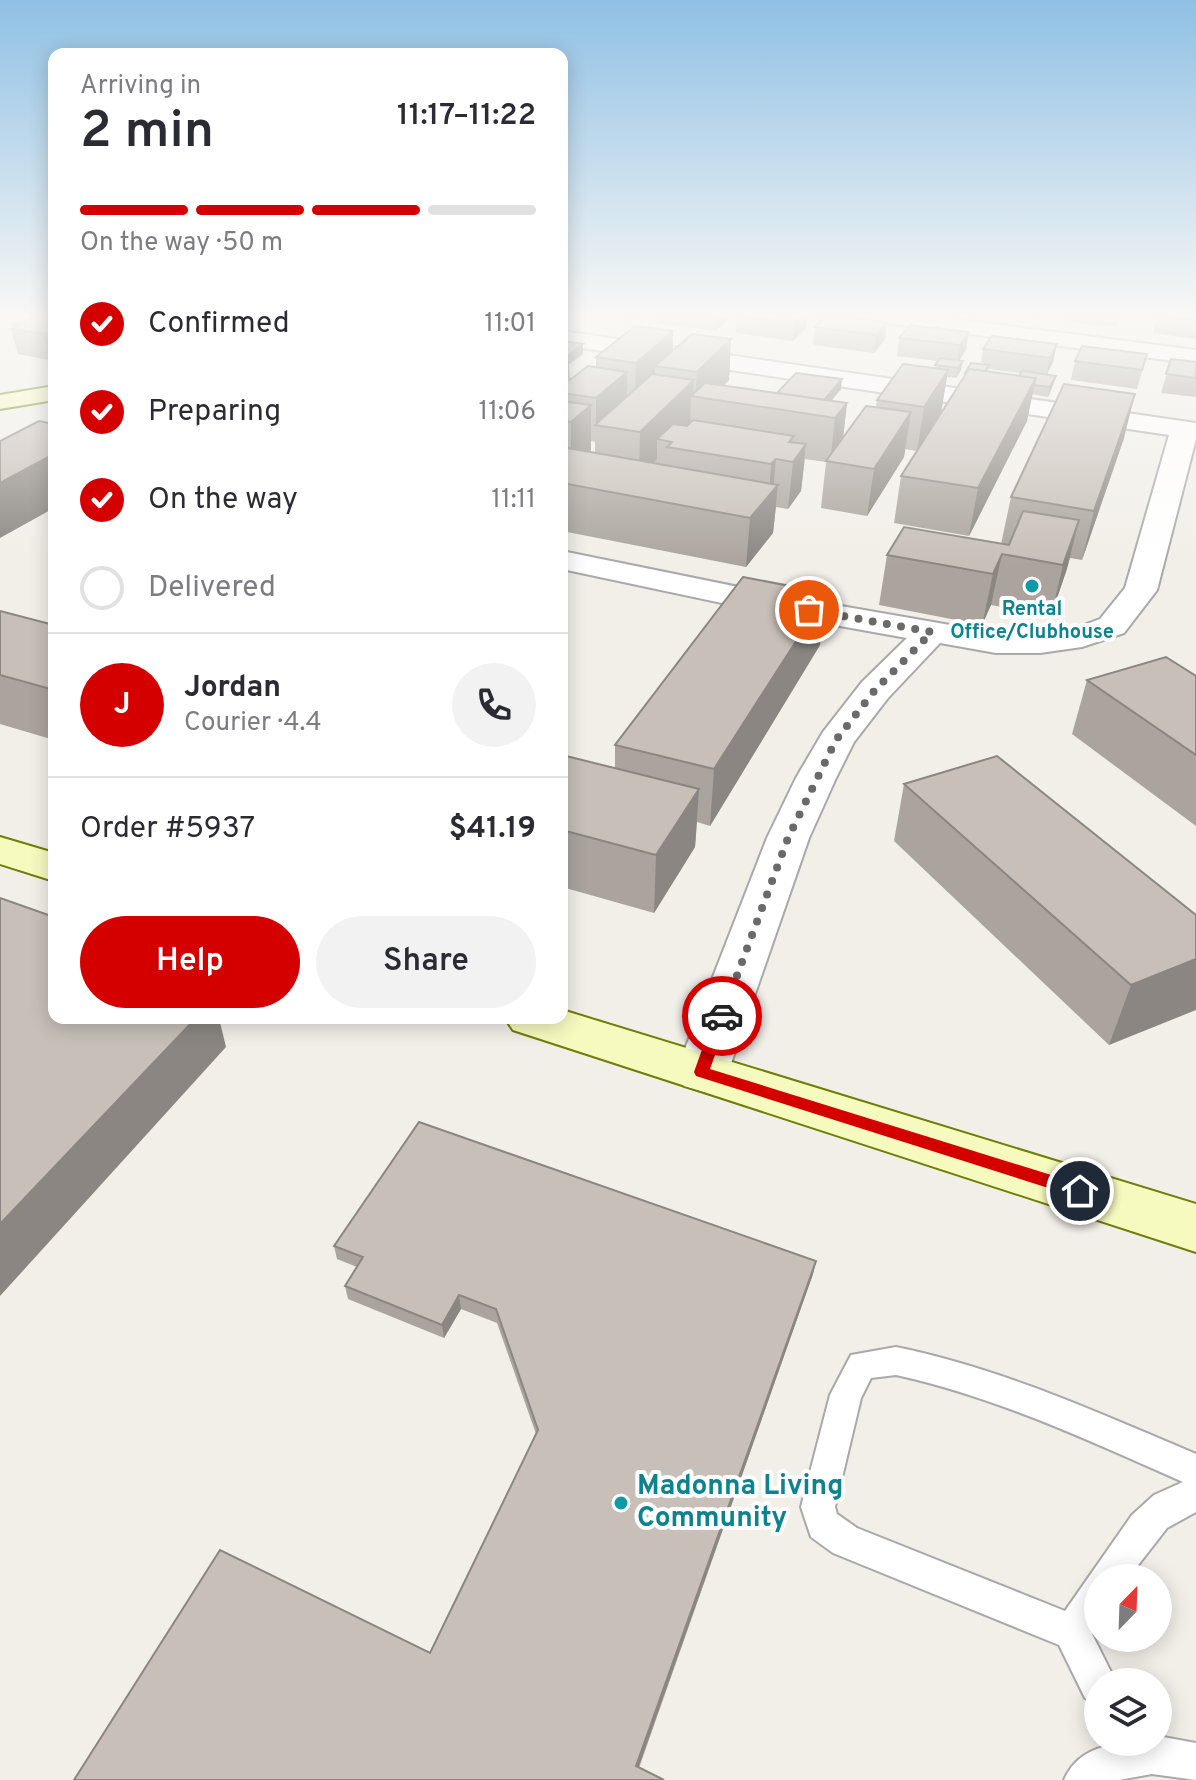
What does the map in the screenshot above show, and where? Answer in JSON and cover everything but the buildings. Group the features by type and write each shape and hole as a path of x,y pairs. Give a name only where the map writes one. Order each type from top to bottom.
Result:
{"main road":[{"path":"0,402 24,398"},
{"path":"0,850 48,865"},
{"path":"549,1024 1196,1228"}],"street":[{"path":"568,561 778,605 996,643 1062,641 1098,633 1112,626 1131,604 1147,573 1190,430 972,398"},
{"path":"702,1072 788,838 816,778 836,740 875,690 932,632"}],"lane":[{"path":"1090,1668 1072,1632 845,1541 823,1525 818,1507 846,1395 862,1365 896,1361 939,1370 1074,1418 1196,1471"},
{"path":"1117,1564 1143,1525 1175,1499 1196,1495"},
{"path":"1072,1632 1084,1614"},
{"path":"1084,1780 1117,1756"},
{"path":"1172,1756 1196,1763"}],"way so far":[{"path":"722,1016 788,838 836,740 875,690 932,632 809,610"}],"place":[{"name":"Rental Office/Clubhouse","path":"1032,586"},
{"name":"Madonna Living Community","path":"621,1503"}],"route":[{"path":"722,1016 702,1072 1080,1191"}]}
